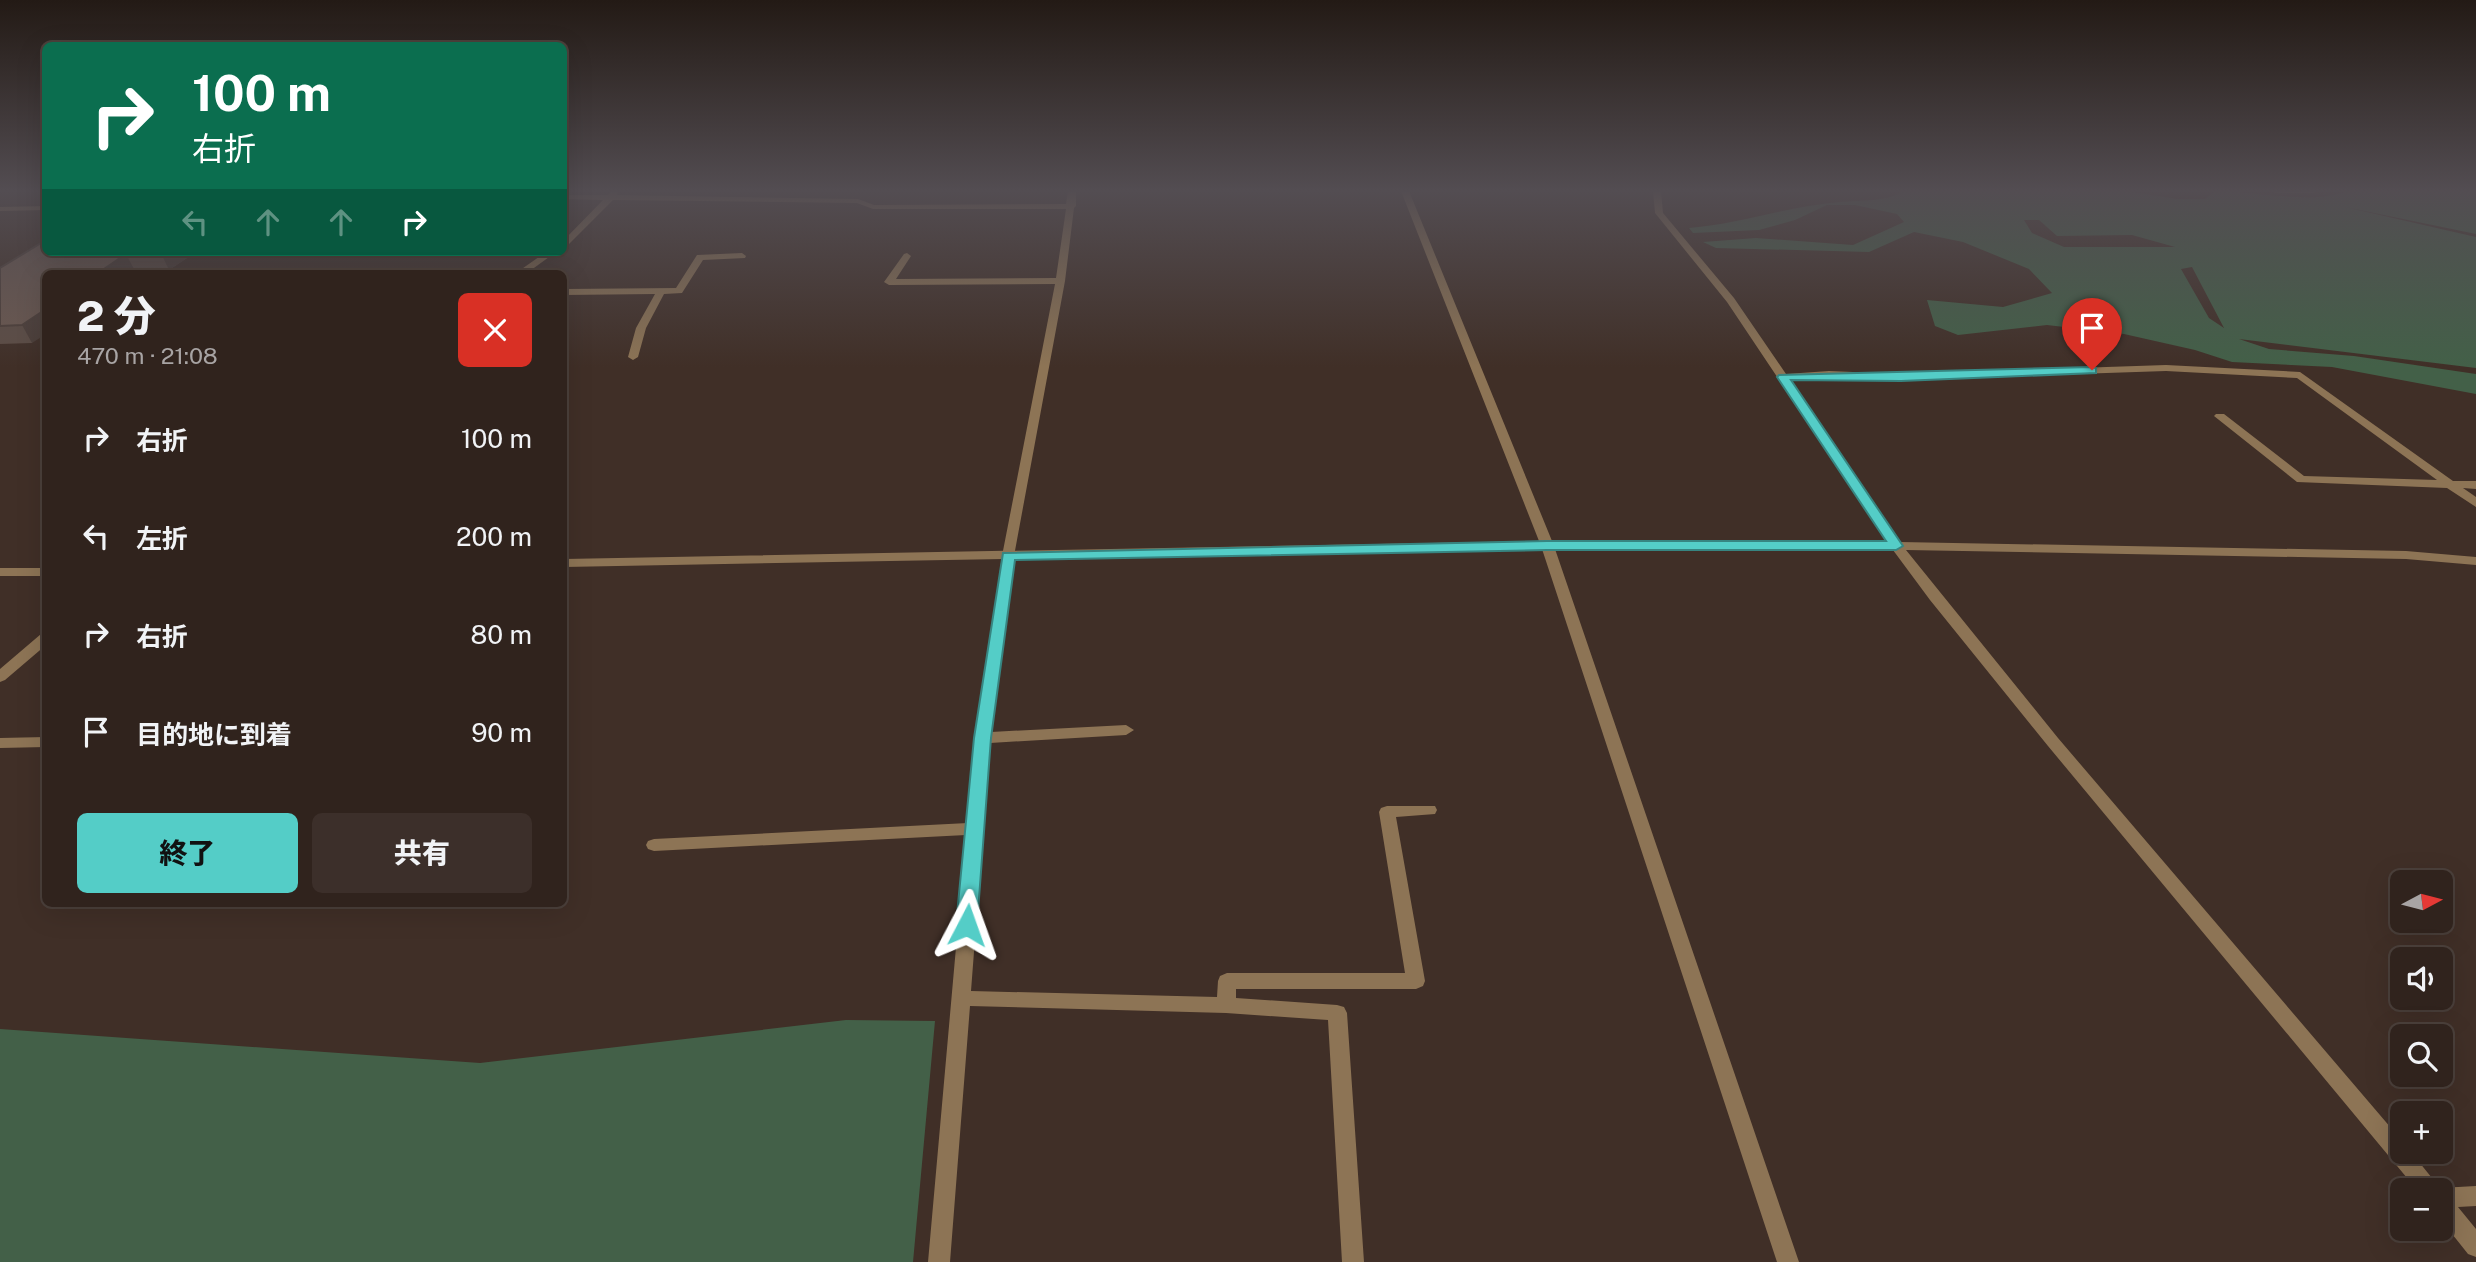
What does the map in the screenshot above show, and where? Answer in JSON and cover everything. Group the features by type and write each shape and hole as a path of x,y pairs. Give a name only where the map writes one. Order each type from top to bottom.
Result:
{"street":[{"path":"939,1262 973,829 983,738 1009,556 1065,250"},
{"path":"1429,250 1547,545 1788,1262"},
{"path":"1690,250 1731,300 1896,546 2053,742 2420,1178"},
{"path":"526,270 546,256"},
{"path":"567,292 679,291 700,257 743,256"},
{"path":"906,256 888,282 1060,281"},
{"path":"633,357 641,328 661,291"},
{"path":"1783,377 1829,374 1901,377 2166,368 2300,376 2446,484 2476,503"},
{"path":"2220,416 2301,479 2425,481 2476,485"},
{"path":"567,563 1547,545 1896,546 2406,555 2476,561"},
{"path":"0,572 42,572"},
{"path":"0,677 42,640"},
{"path":"983,738 1126,730"},
{"path":"0,743 42,742"},
{"path":"1226,1005 1227,981 1416,981 1387,812 1429,810"},
{"path":"654,845 973,829"},
{"path":"961,998 1226,1005 1337,1013 1353,1262"},
{"path":"2453,1197 2476,1196"},
{"path":"2453,1217 2476,1245"}],"green space":[{"path":"1788,250 1874,250 1869,252"},
{"path":"1982,250 2476,250 2476,368 2239,339 2269,349 2354,356 2476,374 2476,394 2332,367 2232,362 2195,350 2124,334 2047,325 1958,335 1935,326 1927,300 2003,307 2052,293 2029,269","holes":["2192,267 2224,328 2209,318 2181,269"]},
{"path":"846,1020 935,1021 913,1262 0,1262 0,1029 480,1063"}],"building":[{"path":"30,250 42,250 42,256 123,256 102,270 42,270 42,312 22,325 0,326 0,268"}],"route":[{"path":"967,925 973,829 983,738 1009,556 1547,545 1896,546 1783,377 1829,374 1901,377 2092,370"}]}
